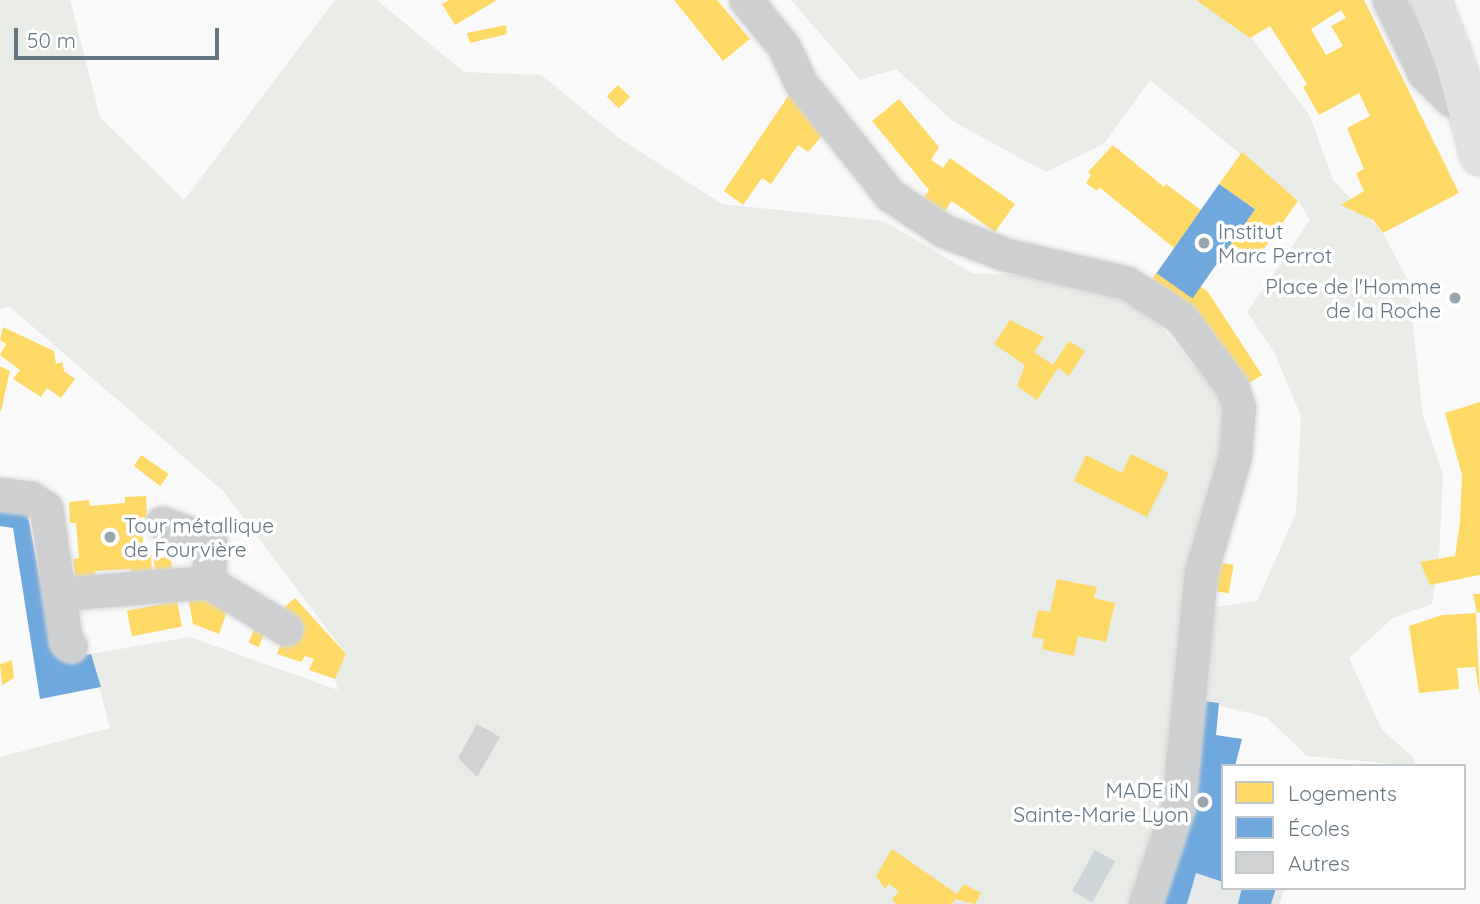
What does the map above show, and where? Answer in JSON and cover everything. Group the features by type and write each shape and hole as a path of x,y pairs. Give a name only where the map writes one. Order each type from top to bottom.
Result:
{"main road":[{"path":"1431,0 1473,105 1480,156"}],"street":[{"path":"746,0 784,47 801,83 890,195 944,231 1007,255 1127,283 1181,318 1232,387 1239,407 1235,456 1201,572 1178,806 1145,904"},
{"path":"1389,0 1424,73 1450,99 1473,105"},
{"path":"0,494 31,498 46,508 66,642 71,646"},
{"path":"162,523 210,541 209,582"},
{"path":"60,594 209,582 286,629"}],"shaded area":[{"path":"0,0 70,0 100,117 184,200 335,0 377,0 464,72 541,75 619,138 722,204 884,221 972,273 1041,276 1143,306 1227,405 1174,783 1134,904 0,904 0,757 110,728 91,654 190,637 338,690 335,679 346,654 223,491 10,307 0,309"},
{"path":"791,0 1208,0 1250,36 1310,116 1333,180 1383,233 1408,281 1423,416 1443,475 1439,559 1432,604 1393,618 1349,658 1382,730 1414,758 1415,764 1307,756 1266,717 1195,700 1208,608 1257,601 1296,513 1301,416 1274,352 1247,312 1310,220 1298,201 1150,80 1104,144 1046,172 954,122 896,69 860,80"},
{"name":"MADE iN Sainte-Marie Lyon","path":"1190,754 1229,764 1221,764 1221,890 1284,890 1280,904 1153,904"},
{"path":"1095,850 1115,861 1092,902 1072,891"}],"building: Logements":[{"path":"449,0 497,0 455,25 442,4"},
{"path":"674,0 717,0 750,39 723,61"},
{"path":"1196,0 1364,0 1459,193 1383,233 1373,220 1341,205 1364,191 1356,173 1364,169 1347,128 1370,116 1359,93 1319,115 1303,87 1307,84 1270,26 1250,38","holes":["1341,10 1346,18 1331,26 1343,46 1326,55 1311,29"]},
{"path":"506,25 507,34 470,43 467,33"},
{"path":"618,85 630,97 619,108 607,96"},
{"path":"793,89 828,129 808,152 798,145 771,184 762,178 743,205 724,191"},
{"path":"899,99 939,147 931,160 943,168 950,158 1015,204 995,232 952,201 940,218 919,204 929,190 872,121"},
{"path":"1113,145 1164,187 1166,184 1201,210 1174,248 1099,187 1097,191 1086,183 1091,175 1088,172"},
{"path":"1242,152 1298,201 1251,267 1226,249 1255,209 1219,184"},
{"path":"1156,273 1193,296 1200,286 1208,292 1262,375 1243,387 1147,287"},
{"path":"1010,320 1044,337 1034,352 1053,365 1069,341 1085,351 1069,376 1058,368 1037,400 1017,386 1025,365 994,344"},
{"path":"3,327 54,351 56,364 62,362 64,371 75,379 61,398 47,388 41,397 13,379 20,370 0,355 6,344 0,340"},
{"path":"0,366 10,371 1,411 0,411"},
{"path":"1480,402 1480,575 1430,585 1420,562 1455,556 1460,522 1462,475 1445,413"},
{"path":"1131,454 1169,473 1147,517 1074,481 1086,455 1122,473"},
{"path":"141,455 169,474 160,486 134,466"},
{"name":"Tour métallique de Fourvière","path":"146,496 147,517 141,517 144,553 151,552 152,573 131,575 131,569 95,571 96,577 75,579 73,559 79,558 76,523 70,523 69,502 89,500 90,506 125,503 125,497"},
{"path":"171,557 172,571 155,572 154,558"},
{"path":"1212,561 1234,565 1229,593 1207,590"},
{"path":"1057,579 1097,587 1094,598 1115,603 1106,642 1078,636 1074,656 1042,649 1044,639 1032,637 1038,610 1050,612"},
{"path":"1473,594 1480,594 1480,612 1477,613"},
{"path":"188,597 229,606 219,634 193,624"},
{"path":"295,598 346,654 335,679 309,670 314,659 305,656 301,662 277,654 281,643 289,646 296,630 280,611"},
{"path":"177,601 182,627 132,636 127,611"},
{"path":"1476,613 1480,696 1475,667 1457,668 1459,689 1419,693 1409,626 1442,615"},
{"path":"255,627 265,631 259,647 249,643"},
{"path":"12,660 14,678 2,685 0,664"},
{"path":"892,849 957,894 964,884 981,893 975,904 955,899 952,904 896,904 892,899 899,891 889,884 885,889 876,876"}],"building: Écoles":[{"path":"1219,184 1255,209 1193,299 1156,273"},
{"path":"0,506 27,511 53,647 67,657 91,654 101,687 40,699 13,528 0,526"},
{"name":"MADE iN Sainte-Marie Lyon","path":"1195,700 1219,703 1216,735 1242,739 1236,764 1221,764 1221,881 1196,873 1187,904 1154,904"},
{"path":"1242,890 1275,890 1271,904 1238,904"}],"building: Autres":[{"path":"477,724 500,737 477,777 458,758"}],"place":[{"name":"Institut Marc Perrot","path":"1204,243"},
{"name":"Place de l'Homme de la Roche","path":"1455,298"},
{"name":"Tour métallique de Fourvière","path":"110,537"},
{"name":"MADE iN Sainte-Marie Lyon","path":"1203,802"}]}
